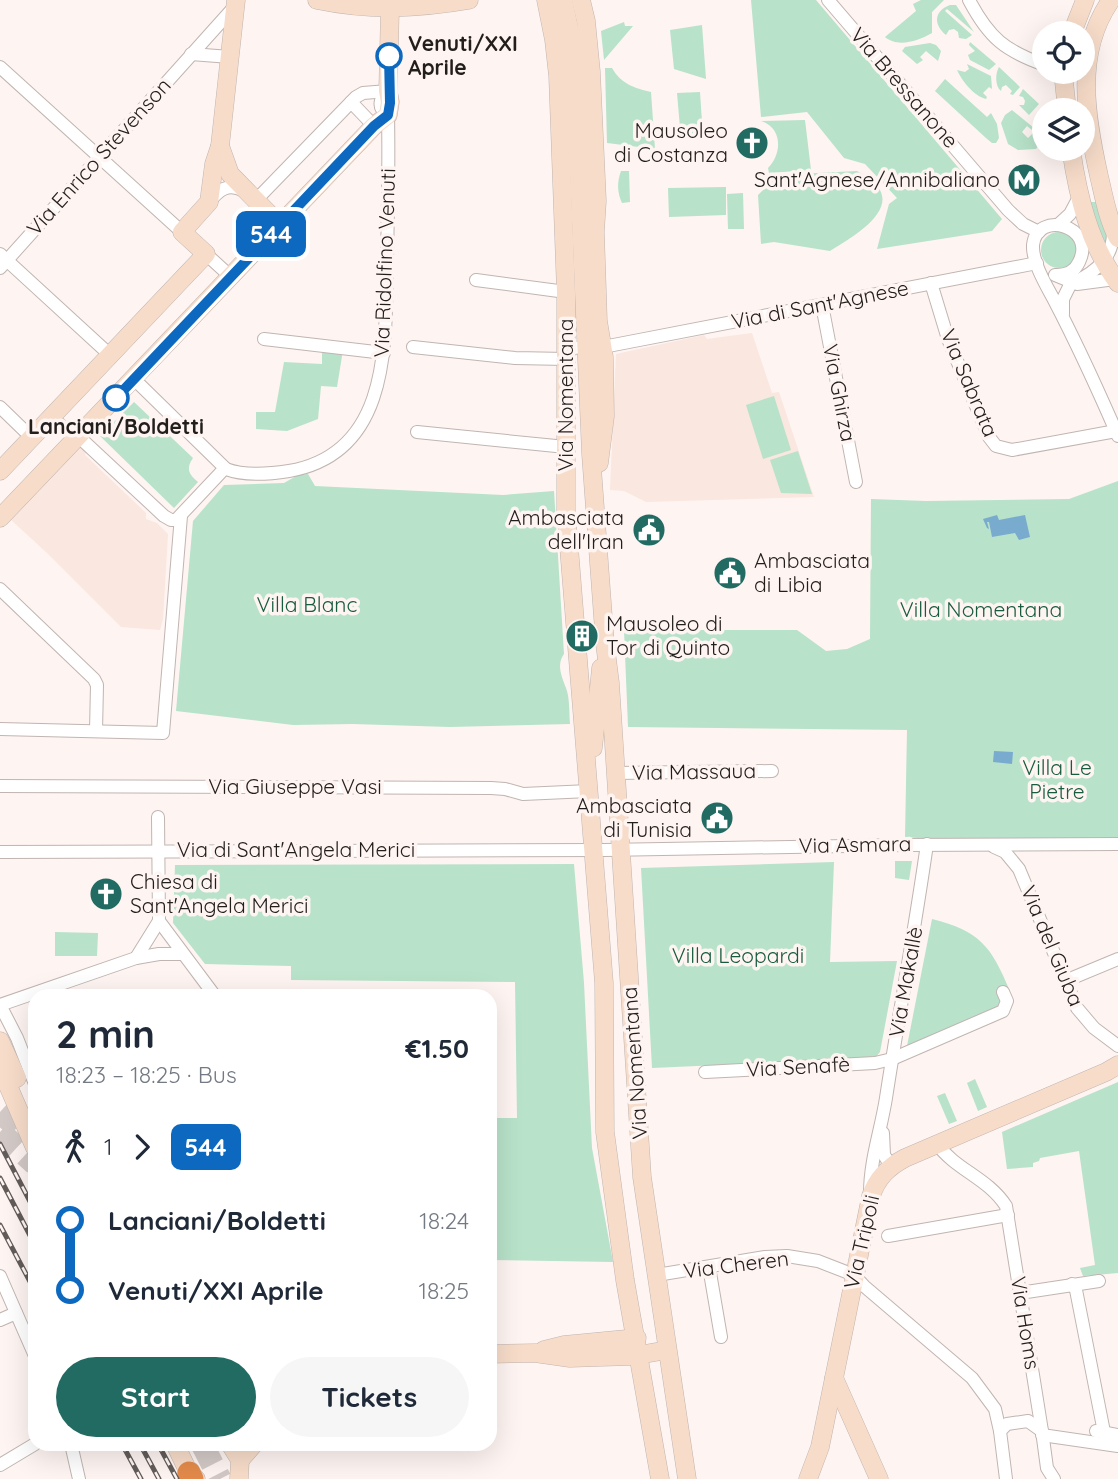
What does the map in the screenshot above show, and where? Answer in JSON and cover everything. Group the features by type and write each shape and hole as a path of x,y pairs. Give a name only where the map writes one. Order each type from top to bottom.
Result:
{"street":[{"path":"317,0 353,7 390,9 418,8 469,0"},
{"name":"Via Nomentana","path":"545,0 554,40 558,76 566,292 566,510 604,983 606,1141 625,1280 660,1479"},
{"name":"Via Nomentana","path":"564,0 575,79 594,347 595,498 610,683 642,1177 687,1479"},
{"name":"Via Nomentana","path":"581,0 591,61 597,201 595,232 598,321 594,347"},
{"name":"Via Bressanone","path":"828,0 1008,210 1023,224 1039,232"},
{"path":"969,0 990,34 1003,47 1032,61"},
{"path":"1077,21 1085,0"},
{"path":"1086,98 1087,61 1094,33 1111,0"},
{"path":"209,202 215,160 220,146 236,2"},
{"name":"Via Enrico Stevenson","path":"2,261 99,158 236,2"},
{"path":"0,518 381,120 390,103 390,9"},
{"path":"191,54 230,57"},
{"path":"0,67 230,276"},
{"path":"251,197 351,102 363,93 388,91"},
{"path":"351,102 381,120"},
{"name":"Via Ridolfino Venuti","path":"226,469 260,473 290,471 314,464 338,449 359,427 371,407 384,353 389,156 381,120"},
{"path":"220,146 228,170 280,225"},
{"path":"1072,277 1082,284 1116,281 1094,242 1079,197 1073,161"},
{"path":"1038,264 1046,271 1072,277 1094,271 1104,262 1116,233 1094,161"},
{"path":"182,232 219,191 237,187 251,197"},
{"path":"1058,225 1070,214 1079,197"},
{"path":"1063,315 1063,299 1081,257 1082,243 1073,230 1058,225 1049,226 1039,232 1033,244 1038,264 1117,433"},
{"path":"0,471 206,254"},
{"path":"2,261 109,354"},
{"name":"Via di Sant'Agnese","path":"413,347 515,358 566,353 1038,264"},
{"path":"476,280 566,292"},
{"name":"Via Sabrata","path":"931,283 948,339 989,436 996,446 1012,450 1117,433"},
{"name":"Via Ghirza","path":"822,305 856,482"},
{"path":"264,339 384,353"},
{"path":"566,390 595,367"},
{"name":"Via Nomentana","path":"595,367 606,416 595,498"},
{"path":"51,416 68,432 78,436 167,519 173,521 226,469 224,464 134,379"},
{"path":"0,407 31,437"},
{"path":"417,432 566,447"},
{"path":"0,729 163,733 181,516"},
{"path":"0,589 94,679 97,685 96,731"},
{"name":"Via Nomentana","path":"589,791 605,644"},
{"path":"576,657 600,680"},
{"path":"583,743 595,723"},
{"name":"Via Massaua","path":"615,772 772,771"},
{"name":"Via Giuseppe Vasi","path":"0,786 491,788 523,794 589,791"},
{"path":"136,958 159,922 158,817"},
{"name":"Via Asmara","path":"592,850 1118,844"},
{"name":"Via Makallè","path":"871,1196 872,1158 882,1119 927,845"},
{"name":"Via del Giuba","path":"990,846 1008,855 1022,877 1065,981 1084,1017 1117,1057"},
{"name":"Via del Giuba","path":"1022,877 1023,856 1041,846"},
{"name":"Via di Sant'Angela Merici","path":"0,852 592,850"},
{"path":"159,922 210,989"},
{"path":"46,989 136,958 183,954"},
{"path":"1065,981 1118,959"},
{"name":"Via Senafè","path":"705,1072 875,1063 892,1059 1003,1010 1007,1001 1003,992"},
{"path":"28,995 0,1005 28,1066"},
{"path":"0,1041 28,1103"},
{"path":"891,1166 1117,1057"},
{"path":"0,1067 28,1132"},
{"name":"Via Makallè","path":"882,1119 884,1155 891,1166"},
{"path":"888,1236 1009,1215 1005,1203 993,1190 976,1175 947,1157 937,1144"},
{"name":"Via Tripoli","path":"808,1479 820,1447 871,1196 876,1182 891,1166"},
{"name":"Via Homs","path":"1009,1215 1042,1433 1051,1473"},
{"name":"Via Cheren","path":"657,1275 780,1256 811,1259 854,1275"},
{"path":"709,1267 721,1337"},
{"path":"854,1275 954,1362 982,1390 1002,1416 1008,1418 1032,1414 1038,1403"},
{"path":"0,1276 28,1340"},
{"path":"1020,1293 1099,1281"},
{"path":"1072,1284 1076,1290 1100,1432 1118,1435"},
{"path":"849,1299 864,1292 879,1298"},
{"path":"0,1320 16,1313"},
{"path":"497,1354 535,1353 564,1345 600,1350 638,1347 667,1350"},
{"path":"834,1378 879,1479"},
{"path":"828,1407 842,1411 852,1418"},
{"path":"995,1409 1006,1478"},
{"path":"1000,1431 1007,1424 1028,1421 1042,1433 1118,1446"},
{"path":"0,1465 28,1448"},
{"path":"73,1451 79,1479"},
{"path":"179,1451 192,1477"},
{"path":"232,1451 238,1471"},
{"path":"238,1471 250,1451"}],"shaded area":[{"path":"752,333 772,393 779,392 814,497 646,502 624,491 610,490 616,354 704,335 707,339"},
{"path":"78,444 87,449 85,455 146,513 146,519 157,523 168,534 160,630 121,627 9,518"}],"green space":[{"path":"751,0 816,0 1002,219 992,231 877,249 889,204 897,198 865,164 844,158 807,112 761,117"},
{"path":"921,0 944,0 932,12 932,33 902,43 885,37 916,11 913,4"},
{"path":"950,5 956,5 974,32 947,9 945,11 972,35 966,39 959,38 954,29 949,30 946,35 939,27 938,14"},
{"path":"624,22 625,26 633,26 604,60 601,31"},
{"path":"702,25 706,79 674,69 670,30"},
{"path":"970,42 996,64 989,70 970,60 968,55 975,51 969,45"},
{"path":"930,43 941,51 938,61 926,51 920,57 923,60 917,64 902,51 905,47"},
{"path":"967,64 991,76 992,89 989,87 983,93 986,99 973,91 959,74 957,70 965,72 969,69"},
{"path":"999,67 1020,87 1013,95 1006,85 1001,91 998,86 996,76"},
{"path":"605,68 612,68 628,84 651,92 655,149 607,143"},
{"path":"945,79 987,117 991,113 997,124 999,138 996,143 986,138 935,91"},
{"path":"1023,89 1033,98 1032,112 1029,115 1019,105 1024,105 1025,101 1019,96"},
{"path":"700,92 703,137 681,139 677,93"},
{"path":"1012,110 1032,126 1032,130 1027,126 1022,132 1028,138 1032,134 1032,149 1018,150 1008,144 1001,123 1005,115"},
{"path":"805,120 811,170 769,173 768,168 778,149 777,135 768,124 761,121"},
{"path":"621,171 629,171 630,202 622,203 619,195"},
{"path":"857,171 874,182 881,193 882,204 876,215 855,235 830,251 774,242 761,244 758,195 778,175"},
{"path":"726,187 726,215 669,217 668,188"},
{"path":"743,193 744,229 728,229 727,194"},
{"path":"1099,199 1108,228 1106,252 1087,202"},
{"path":"1059,232 1072,237 1077,250 1072,263 1059,268 1046,263 1041,250 1046,237"},
{"path":"322,348 343,350 337,387 321,386 318,419 287,431 256,429 256,412 275,412 284,362 322,364"},
{"path":"774,396 791,450 763,459 746,405"},
{"path":"134,402 193,458 189,471 198,482 174,508 100,436"},
{"path":"798,451 812,494 781,493 770,460"},
{"name":"Villa Blanc","path":"308,474 315,486 503,495 554,491 564,654 560,667 568,696 570,724 450,727 293,725 176,711 193,521 224,485 284,483 298,475"},
{"name":"Villa Nomentana","path":"1118,481 1118,840 977,843 905,837 907,730 628,727 624,630 797,630 826,651 847,649 870,639 871,499 1069,499"},
{"path":"895,861 912,861 909,880 895,878"},
{"name":"Villa Leopardi","path":"834,862 830,962 897,961 880,1052 875,1058 652,1068 641,868"},
{"path":"574,864 584,983 592,1148 613,1262 497,1260 497,1118 517,1118 515,982 291,980 291,966 205,964 173,923 175,865"},
{"path":"932,919 962,929 982,943 997,962 1010,991 1000,995 1001,1004 997,1008 907,1046"},
{"path":"55,932 98,933 97,956 55,956"},
{"path":"975,1079 987,1107 978,1111 967,1083"},
{"path":"1118,1082 1118,1273 1083,1276 1080,1268 1095,1265 1079,1151 1040,1158 1033,1163 1033,1167 1007,1169 1002,1132"},
{"path":"945,1093 957,1121 949,1124 937,1096"}],"water":[{"path":"997,515 999,520 1025,515 1030,537 1019,540 1015,533 992,537 989,522 989,529 983,519"},
{"path":"994,751 1013,752 1012,764 993,762"}],"tunnel":[{"path":"0,1112 27,1136"},
{"path":"0,1132 28,1158"},
{"path":"206,1451 220,1479"}],"railway":[{"path":"0,1144 28,1198"},
{"path":"0,1178 28,1232"},
{"path":"0,1225 28,1278"},
{"path":"126,1451 141,1479"},
{"path":"144,1451 159,1479"},
{"path":"162,1451 177,1479"}],"bus line":[{"name":"544","path":"116,398 374,126 388,115 389,56"}],"place":[{"name":"Venuti/XXI Aprile","path":"389,56"},
{"name":"Mausoleo di Costanza","path":"752,143"},
{"name":"Sant'Agnese/Annibaliano","path":"1024,180"},
{"name":"Lanciani/Boldetti","path":"116,398"},
{"name":"Ambasciata dell'Iran","path":"649,530"},
{"name":"Ambasciata di Libia","path":"730,573"},
{"name":"Mausoleo di Tor di Quinto","path":"582,636"},
{"name":"Ambasciata di Tunisia","path":"717,818"},
{"name":"Chiesa di Sant'Angela Merici","path":"106,894"}],"park label":[{"name":"Villa Le Pietre","path":"1057,780"}]}
